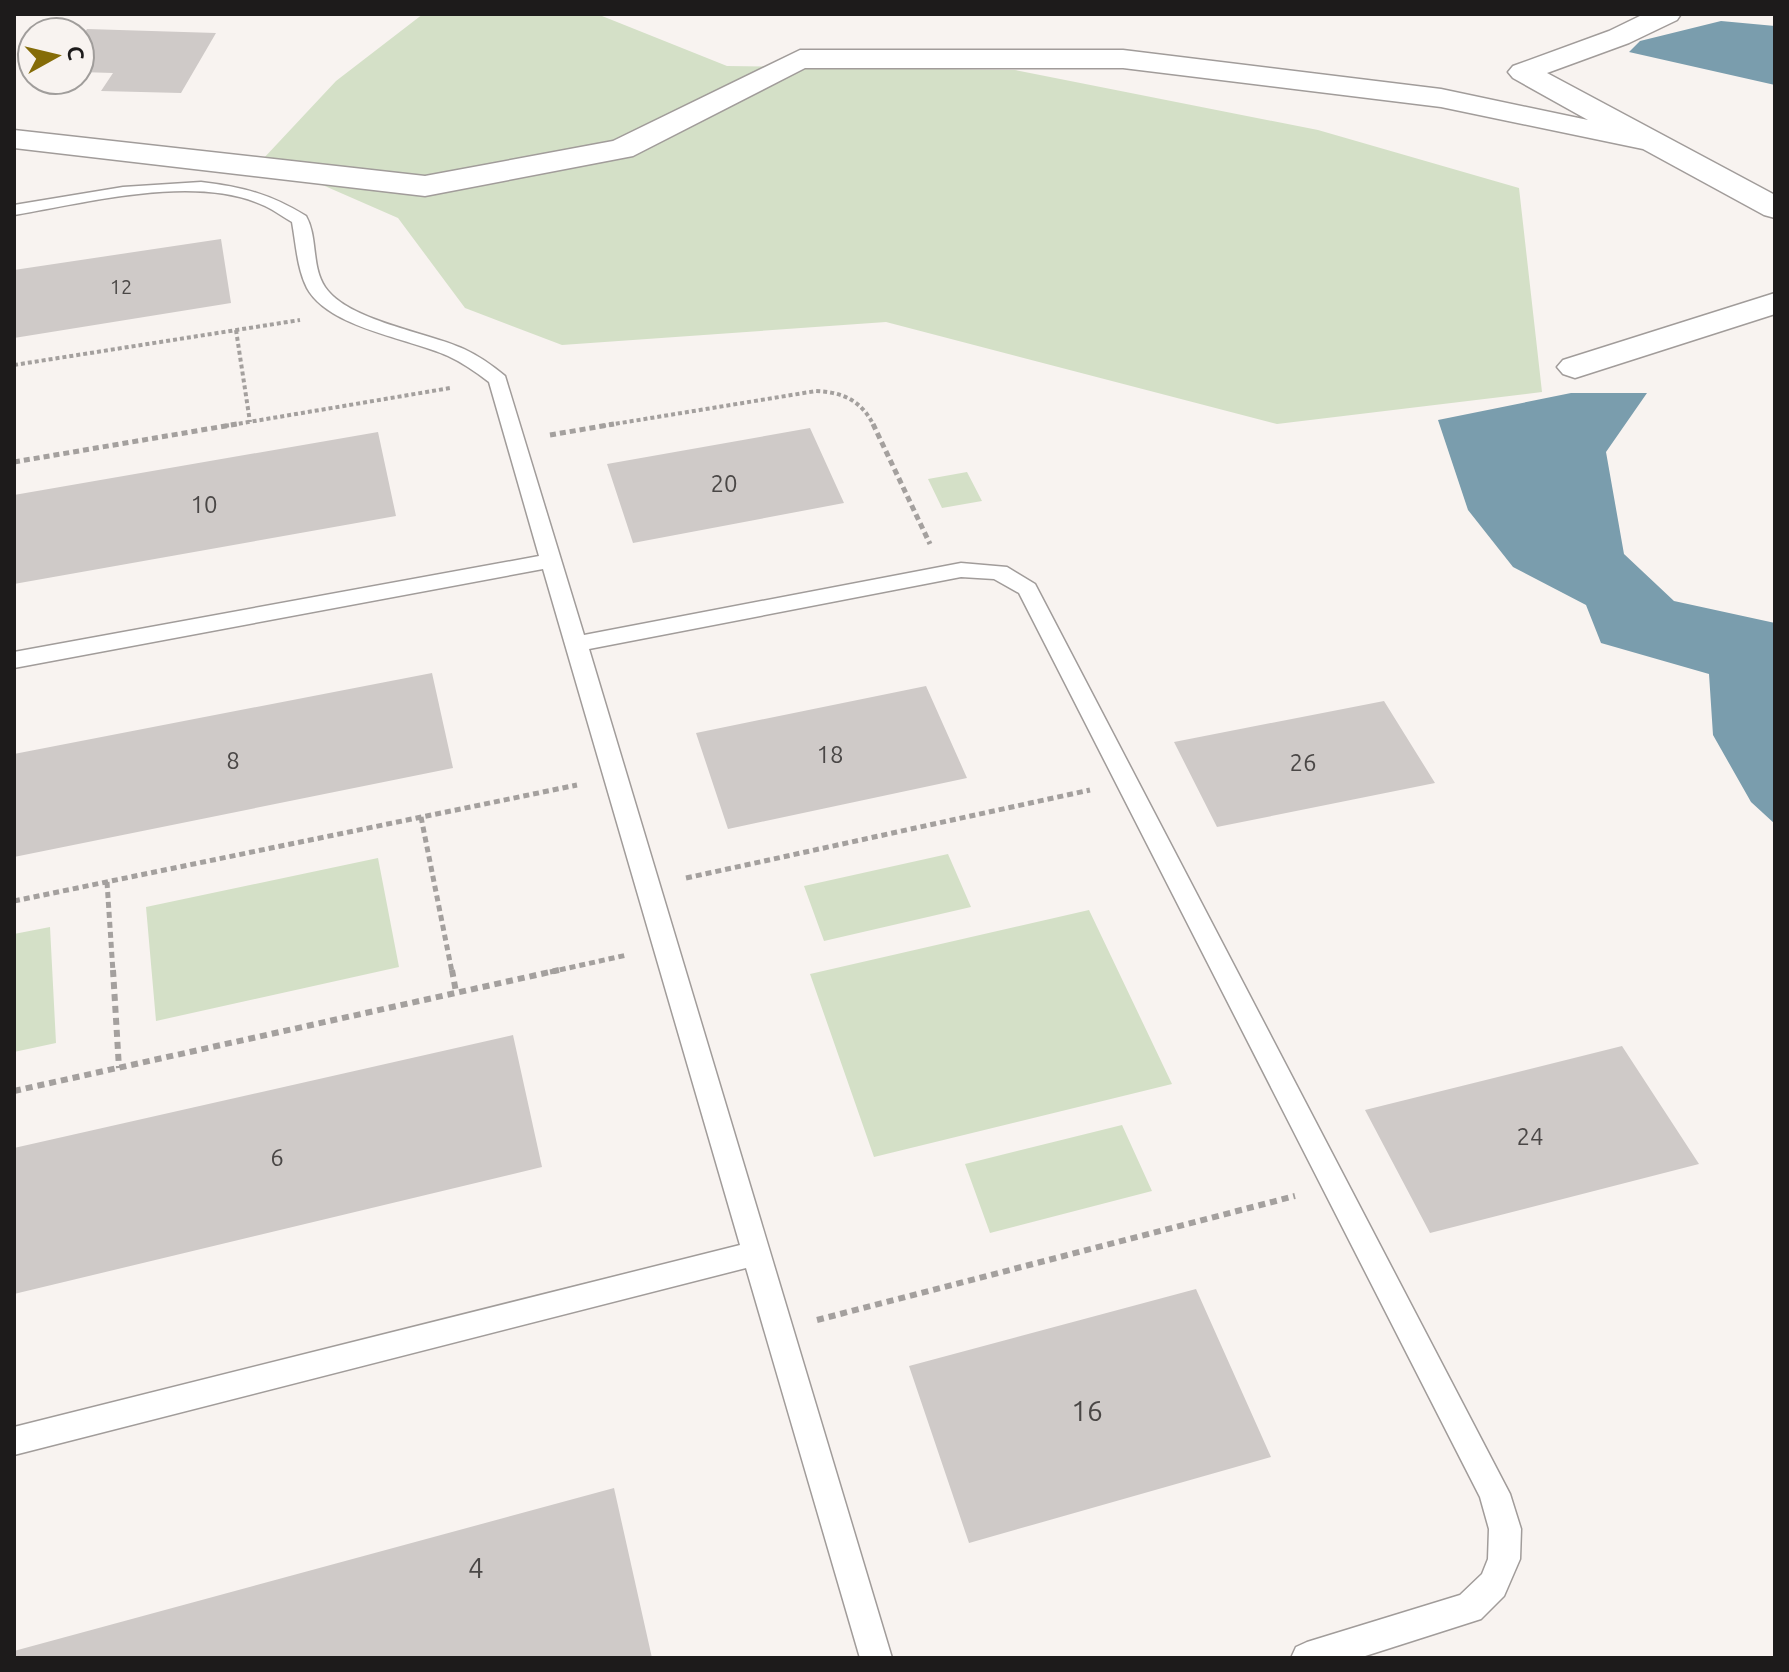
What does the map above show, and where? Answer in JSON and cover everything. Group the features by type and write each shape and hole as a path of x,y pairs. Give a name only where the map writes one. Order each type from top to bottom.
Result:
{"street":[{"path":"1667,14 1619,37 1523,72 1775,208"},
{"path":"14,139 425,186 622,149 800,59 1123,59 1441,98 1652,142"},
{"path":"1575,367 1775,303"}],"lane":[{"path":"14,210 172,187 204,187 259,196 277,203 300,220 316,289 329,302 472,358 498,380 876,1658"},
{"path":"14,660 553,560"},
{"path":"578,644 945,573 981,569 999,572 1027,589 1495,1494 1505,1529 1504,1559 1493,1585 1470,1608 1307,1658"},
{"path":"14,1441 756,1253"}],"path":[{"path":"14,365 348,312"},
{"path":"236,330 250,422"},
{"path":"14,462 498,380"},
{"path":"518,440 807,391 840,393 866,410 945,573"},
{"path":"14,901 617,776"},
{"path":"649,886 1126,782"},
{"path":"421,817 456,992"},
{"path":"107,882 119,1068"},
{"path":"14,1091 667,946"},
{"path":"780,1330 1335,1185"}],"green space":[{"path":"423,14 597,14 727,66 1015,70 1318,130 1519,188 1542,392 1277,424 886,322 562,345 465,308 398,218 263,159 336,81"},
{"path":"967,472 982,501 942,508 928,479"},
{"path":"948,854 971,907 824,941 804,886"},
{"path":"378,858 399,967 156,1021 146,907"},
{"path":"1089,910 1172,1084 874,1157 810,974"},
{"path":"50,927 56,1043 14,1052 14,934"},
{"path":"1122,1125 1152,1191 990,1233 965,1164"}],"water":[{"path":"1721,21 1775,26 1775,85 1629,52 1640,41"},
{"path":"1571,393 1647,393 1606,452 1624,554 1674,601 1775,623 1775,824 1751,802 1713,735 1709,674 1601,643 1586,605 1513,567 1468,510 1438,420"}],"building":[{"path":"96,29 216,33 181,93 101,91 113,73 96,72"},
{"path":"221,239 231,303 14,338 14,270"},
{"path":"810,428 844,503 633,543 607,464"},
{"path":"378,432 396,516 14,584 14,495"},
{"path":"432,673 453,768 14,857 14,754"},
{"path":"926,686 967,778 728,829 696,733"},
{"path":"1384,701 1435,783 1217,827 1174,742"},
{"path":"513,1035 542,1167 14,1294 14,1148"},
{"path":"1622,1046 1699,1164 1430,1233 1365,1110"},
{"path":"1196,1289 1271,1457 969,1543 909,1366"},
{"path":"614,1488 652,1658 14,1658 14,1651"}]}
